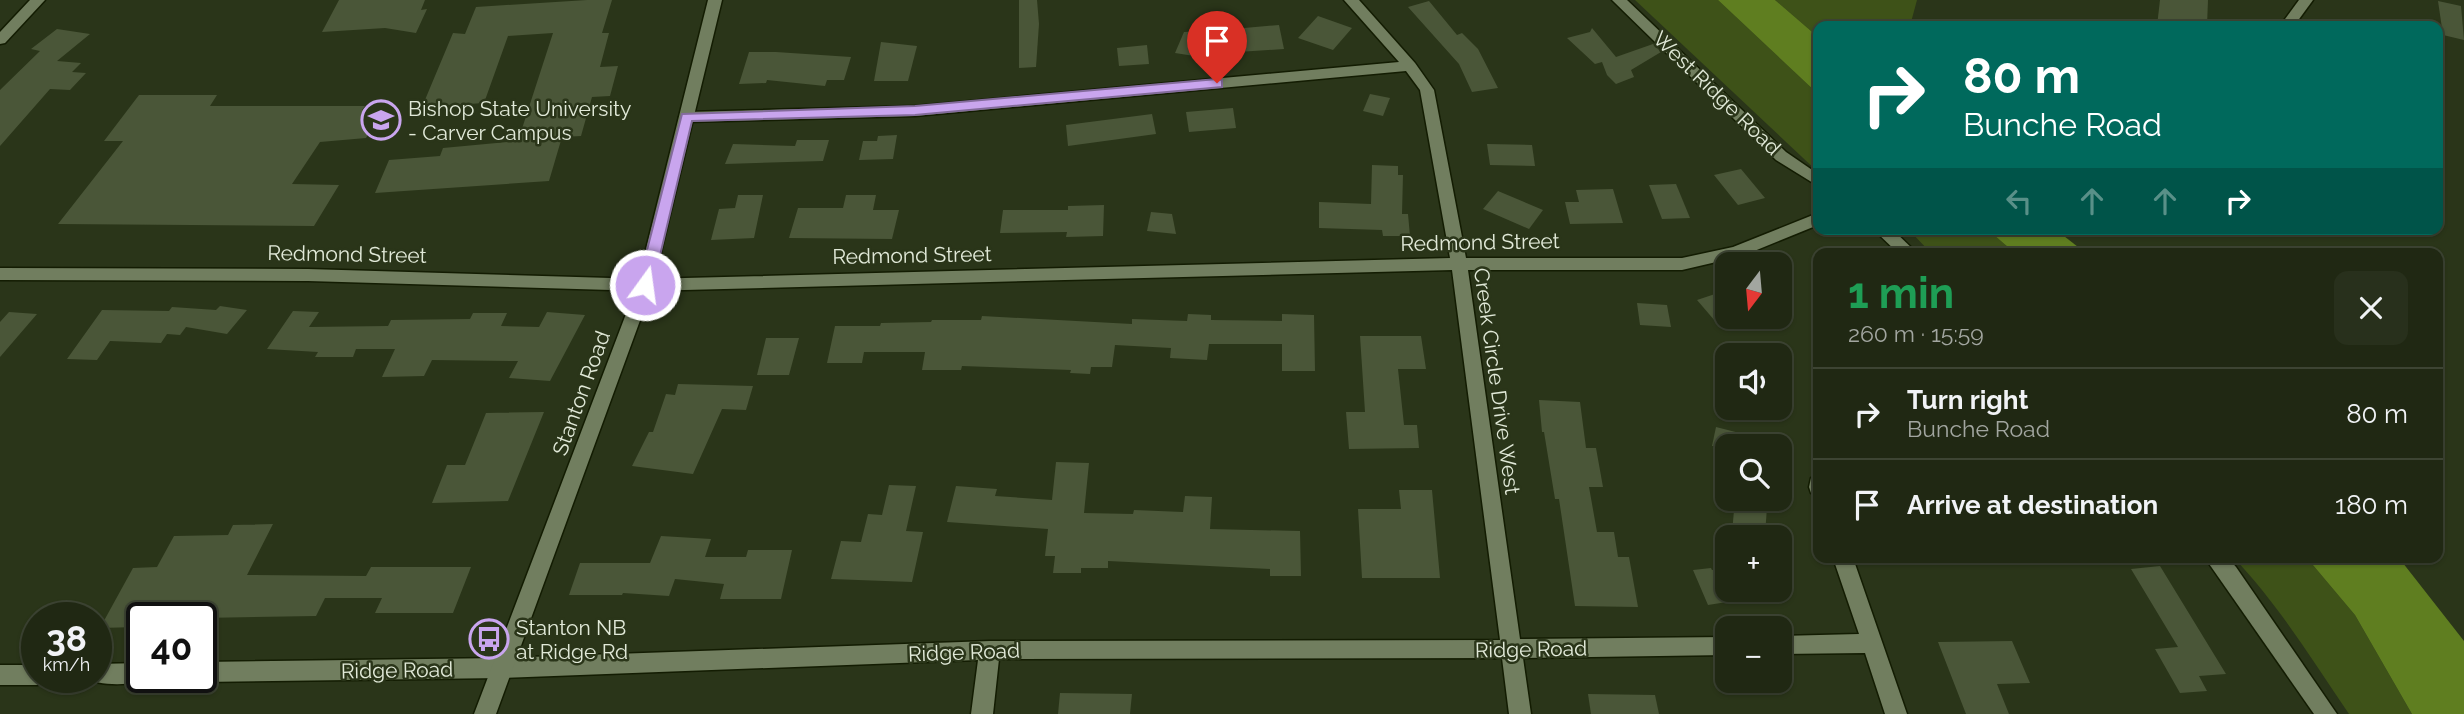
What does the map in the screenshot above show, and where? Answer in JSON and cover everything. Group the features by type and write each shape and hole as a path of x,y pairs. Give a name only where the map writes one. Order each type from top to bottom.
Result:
{"street":[{"path":"0,40 38,0"},
{"name":"Stanton Road","path":"485,714 645,285 715,0"},
{"name":"Creek Circle Drive West","path":"1350,0 1410,66 1427,90 1459,264 1520,714"},
{"name":"West Ridge Road","path":"1619,0 1781,156 1813,178"},
{"path":"2291,21 2306,0"},
{"path":"686,117 915,111 1410,66"},
{"name":"Redmond Street","path":"0,274 308,275 645,285 1459,264 1682,264 1736,252 1813,221"},
{"path":"1888,235 1903,248"},
{"path":"1845,563 1896,714"},
{"path":"2220,563 2326,714"},
{"path":"1792,645 1874,643"},
{"name":"Ridge Road","path":"217,672 502,668 990,650 1715,646"},
{"path":"982,714 990,650"},
{"path":"0,675 21,674"}],"shaded area":[{"path":"1635,0 1718,0 1813,89 1813,167"},
{"path":"1718,0 1775,0 1813,33 1813,89"},
{"path":"1775,0 1917,0 1911,21 1813,21 1813,33"},
{"path":"1914,235 1994,235 2009,248 1926,248"},
{"path":"1994,235 2063,235 2079,248 2009,248"},
{"path":"2238,563 2311,563 2355,615 2412,714 2349,714 2308,653"},
{"path":"2311,563 2403,563 2464,641 2464,714 2412,714 2355,615"}],"building":[{"path":"339,0 425,0 421,10 427,9 416,33 385,28 322,32"},
{"path":"612,0 602,33 609,33 600,67 618,66 610,96 592,97 581,136 562,137 549,181 375,193 389,160 440,156 443,148 518,141 553,33 508,36 484,103 422,107 453,33 465,34 476,7"},
{"path":"1019,0 1037,0 1039,24 1036,67 1019,68"},
{"path":"2160,0 2208,0 2207,21 2158,21"},
{"path":"1429,1 1457,35 1462,33 1478,49 1498,88 1472,92 1459,64 1408,7"},
{"path":"2438,1 2461,6 2464,40 2443,35"},
{"path":"1318,16 1352,28 1333,50 1298,38"},
{"path":"1279,25 1284,49 1238,52 1233,29"},
{"path":"1592,28 1616,57 1653,44 1661,52 1631,70 1634,77 1616,84 1607,75 1602,62 1595,64 1567,38 1590,32"},
{"path":"57,29 90,34 57,61 81,63 72,72 86,73 70,90 50,89 0,146 0,90 40,51 31,49"},
{"path":"1218,30 1207,58 1175,53 1184,32"},
{"path":"881,42 917,46 908,81 874,81"},
{"path":"1147,45 1149,64 1119,66 1117,48"},
{"path":"749,52 851,57 844,80 827,80 825,86 767,80 766,83 739,84"},
{"path":"1370,94 1390,98 1383,116 1363,111"},
{"path":"139,95 217,95 210,106 365,106 362,110 383,110 366,138 320,142 292,184 339,185 314,226 58,224 123,141 104,141"},
{"path":"1233,108 1236,128 1189,132 1186,112"},
{"path":"1152,114 1156,134 1068,146 1066,125"},
{"path":"897,135 893,159 859,160 863,141 877,141 878,136"},
{"path":"797,140 829,140 823,161 725,164 733,144 795,146"},
{"path":"1487,144 1532,145 1535,166 1490,165"},
{"path":"1372,165 1398,166 1398,175 1403,175 1402,214 1408,214 1410,236 1383,236 1382,230 1319,228 1319,202 1371,204"},
{"path":"1741,169 1765,198 1738,205 1714,175"},
{"path":"1676,184 1690,218 1662,219 1649,185"},
{"path":"1613,189 1623,223 1570,224 1565,202 1579,202 1576,190"},
{"path":"1498,191 1543,210 1529,229 1483,209"},
{"path":"738,195 763,195 754,238 711,240 719,209 735,208"},
{"path":"846,195 876,195 873,210 899,210 892,239 789,238 798,208 843,208"},
{"path":"1104,205 1103,236 1066,237 1067,232 1000,233 1003,210 1068,210 1068,206"},
{"path":"1151,212 1172,214 1176,234 1147,231"},
{"path":"1715,294 1715,321 1697,300"},
{"path":"1637,303 1667,305 1671,327 1640,325"},
{"path":"220,306 247,310 227,334 186,327 180,335 167,334 161,343 110,341 97,360 67,359 102,310 169,311 172,307 216,310"},
{"path":"293,311 319,312 309,327 388,326 391,320 470,319 473,313 507,313 501,326 539,327 547,312 585,315 550,381 509,378 518,361 432,360 424,376 382,377 395,349 356,349 353,357 315,357 318,352 267,349"},
{"path":"9,312 37,314 0,357 0,322"},
{"path":"1188,314 1211,315 1211,320 1282,321 1282,314 1314,315 1315,371 1282,371 1282,344 1209,344 1207,360 1170,358 1171,348 1115,345 1112,367 1091,367 1090,374 1070,373 1071,370 962,366 961,370 922,370 925,352 864,352 862,363 827,363 835,326 981,320 982,316 1132,324 1132,319 1187,321"},
{"path":"1360,336 1421,336 1426,369 1398,369 1404,425 1417,425 1419,448 1349,449 1346,412 1365,412"},
{"path":"766,338 799,338 789,375 757,375"},
{"path":"678,384 753,386 746,410 722,409 693,474 632,466 649,432 653,432 666,394 675,395"},
{"path":"1539,400 1580,402 1586,448 1596,448 1603,487 1589,487 1597,532 1614,532 1618,557 1629,557 1638,607 1575,606 1559,499 1555,499 1542,432"},
{"path":"544,412 508,501 432,503 447,465 465,465 486,413"},
{"path":"1716,427 1743,434 1715,434 1715,446 1712,446"},
{"path":"1056,462 1089,463 1084,513 1133,514 1134,510 1183,512 1185,496 1212,497 1210,529 1300,531 1301,576 1270,576 1270,569 1108,561 1108,568 1081,568 1081,573 1053,573 1055,556 1045,556 1048,529 947,522 956,486 997,489 995,496 1052,500"},
{"path":"889,485 916,486 906,531 923,532 912,582 831,579 841,541 861,542 868,514 882,515"},
{"path":"1399,490 1432,490 1440,578 1362,578 1358,509 1401,509"},
{"path":"1734,511 1767,511 1766,525 1733,525"},
{"path":"273,524 247,575 366,576 371,567 471,567 453,613 375,613 382,598 325,598 316,616 217,617 217,602 126,602 126,627 112,628 112,606 133,568 157,567 174,536 228,535 233,525"},
{"path":"661,536 711,539 705,557 746,557 748,550 792,550 781,599 720,599 724,584 675,579 669,596 623,593 569,595 580,563 650,563"},
{"path":"2160,566 2226,674 2199,676 2207,691 2180,693 2155,649 2178,647 2131,569"},
{"path":"1693,570 1715,570 1715,602 1727,602 1708,605"},
{"path":"2012,641 2030,683 1997,684 2009,714 1966,714 1938,642"},
{"path":"1060,693 1132,694 1130,714 1058,714"},
{"path":"1588,694 1655,695 1659,714 1591,714"}],"place":[{"name":"Bishop State University - Carver Campus","path":"381,120"},
{"name":"Stanton NB at Ridge Rd","path":"489,639"}],"route":[{"path":"645,285 686,117 789,112 915,111 1217,83"}]}
